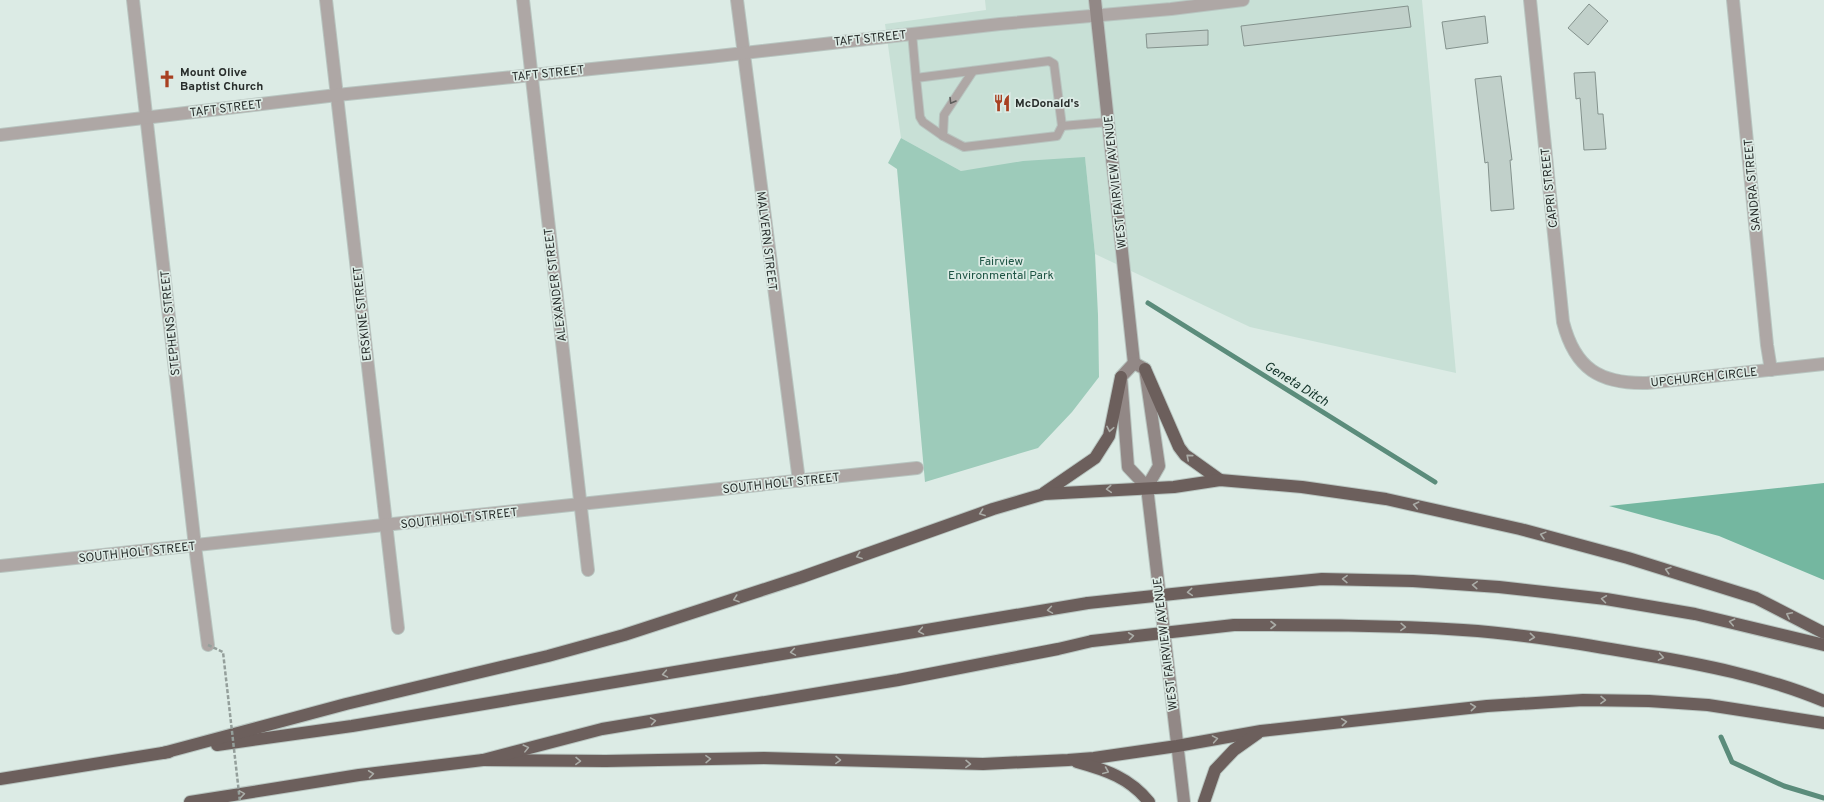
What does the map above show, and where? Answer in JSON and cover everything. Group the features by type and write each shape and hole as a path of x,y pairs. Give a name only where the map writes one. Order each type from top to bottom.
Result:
{"highway":[{"path":"1145,369 1179,446 1185,455 1220,480"},
{"path":"1044,494 1096,458 1109,436 1121,377"},
{"path":"162,753 346,704 548,656 624,635 802,577 993,509 1044,494 1147,487 1174,487 1220,480 1302,487 1386,499 1520,529 1628,558 1756,598 1824,633"},
{"path":"0,780 162,753 352,726 1088,603 1322,579 1413,581 1499,587 1606,599 1695,614 1824,645"},
{"path":"483,760 602,729 898,680 1092,641 1234,625 1358,625 1464,630 1558,640 1665,658 1723,671 1802,692 1824,701"},
{"path":"190,802 359,775 483,760 606,761 764,758 983,764 1068,760 1094,758 1177,746 1261,731 1487,706 1583,700 1648,701 1708,706 1824,723"},
{"path":"1204,802 1215,770 1234,750 1261,731"},
{"path":"1068,760 1103,769 1132,783 1149,802"}],"main road":[{"name":"WEST FAIRVIEW AVENUE","path":"1095,0 1134,363"},
{"path":"1134,363 1145,369 1159,466 1147,487 1128,467 1121,377 1134,363"},
{"name":"WEST FAIRVIEW AVENUE","path":"1147,487 1184,802"}],"street":[{"name":"STEPHENS STREET","path":"133,0 195,546 208,645"},
{"name":"ERSKINE STREET","path":"326,0 398,628"},
{"name":"ALEXANDER STREET","path":"523,0 588,570"},
{"name":"MALVERN STREET","path":"738,0 799,481"},
{"name":"TAFT STREET","path":"0,135 337,95 912,33 1171,9 1243,0"},
{"name":"CAPRI STREET","path":"1530,0 1562,322 1567,340 1577,356 1588,368"},
{"name":"SANDRA STREET","path":"1733,0 1767,345 1771,370"},
{"name":"UPCHURCH CIRCLE","path":"1588,368 1609,380 1625,384 1648,383 1824,364"},
{"name":"SOUTH HOLT STREET","path":"0,566 917,468"}],"lane":[{"path":"912,33 916,78 920,117 923,122 943,136 964,147 1058,136 1062,126 1054,64 1049,61 916,78"},
{"path":"943,136 944,115 973,71"},
{"path":"1062,126 1108,122"}],"path":[{"path":"208,645 223,652 240,802"}],"shaded area":[{"path":"985,0 1422,0 1456,373 1250,327 1095,254 1085,158 961,171 901,138 885,24 986,10"}],"green space":[{"name":"Fairview Environmental Park","path":"901,138 961,171 1023,161 1085,157 1095,254 1099,377 1072,412 1038,448 925,482 897,169 888,163"},
{"path":"1824,483 1824,580 1719,536 1609,506"}],"building":[{"path":"1589,4 1608,21 1588,45 1568,28"},
{"path":"1408,6 1411,27 1244,46 1241,26"},
{"path":"1485,16 1488,43 1446,49 1442,22"},
{"path":"1208,30 1208,45 1147,48 1146,34"},
{"path":"1595,72 1598,114 1603,114 1606,149 1584,150 1580,98 1576,99 1574,73"},
{"path":"1501,76 1512,160 1510,160 1514,209 1491,211 1488,162 1485,163 1475,79"}],"waterway":[{"name":"Geneta Ditch","path":"1148,303 1435,482"},
{"name":"Geneta Ditch","path":"1721,737 1732,762 1784,786 1824,798"}],"place":[{"name":"Mount Olive Baptist Church","path":"167,79"},
{"name":"McDonald's","path":"1002,103"}]}
